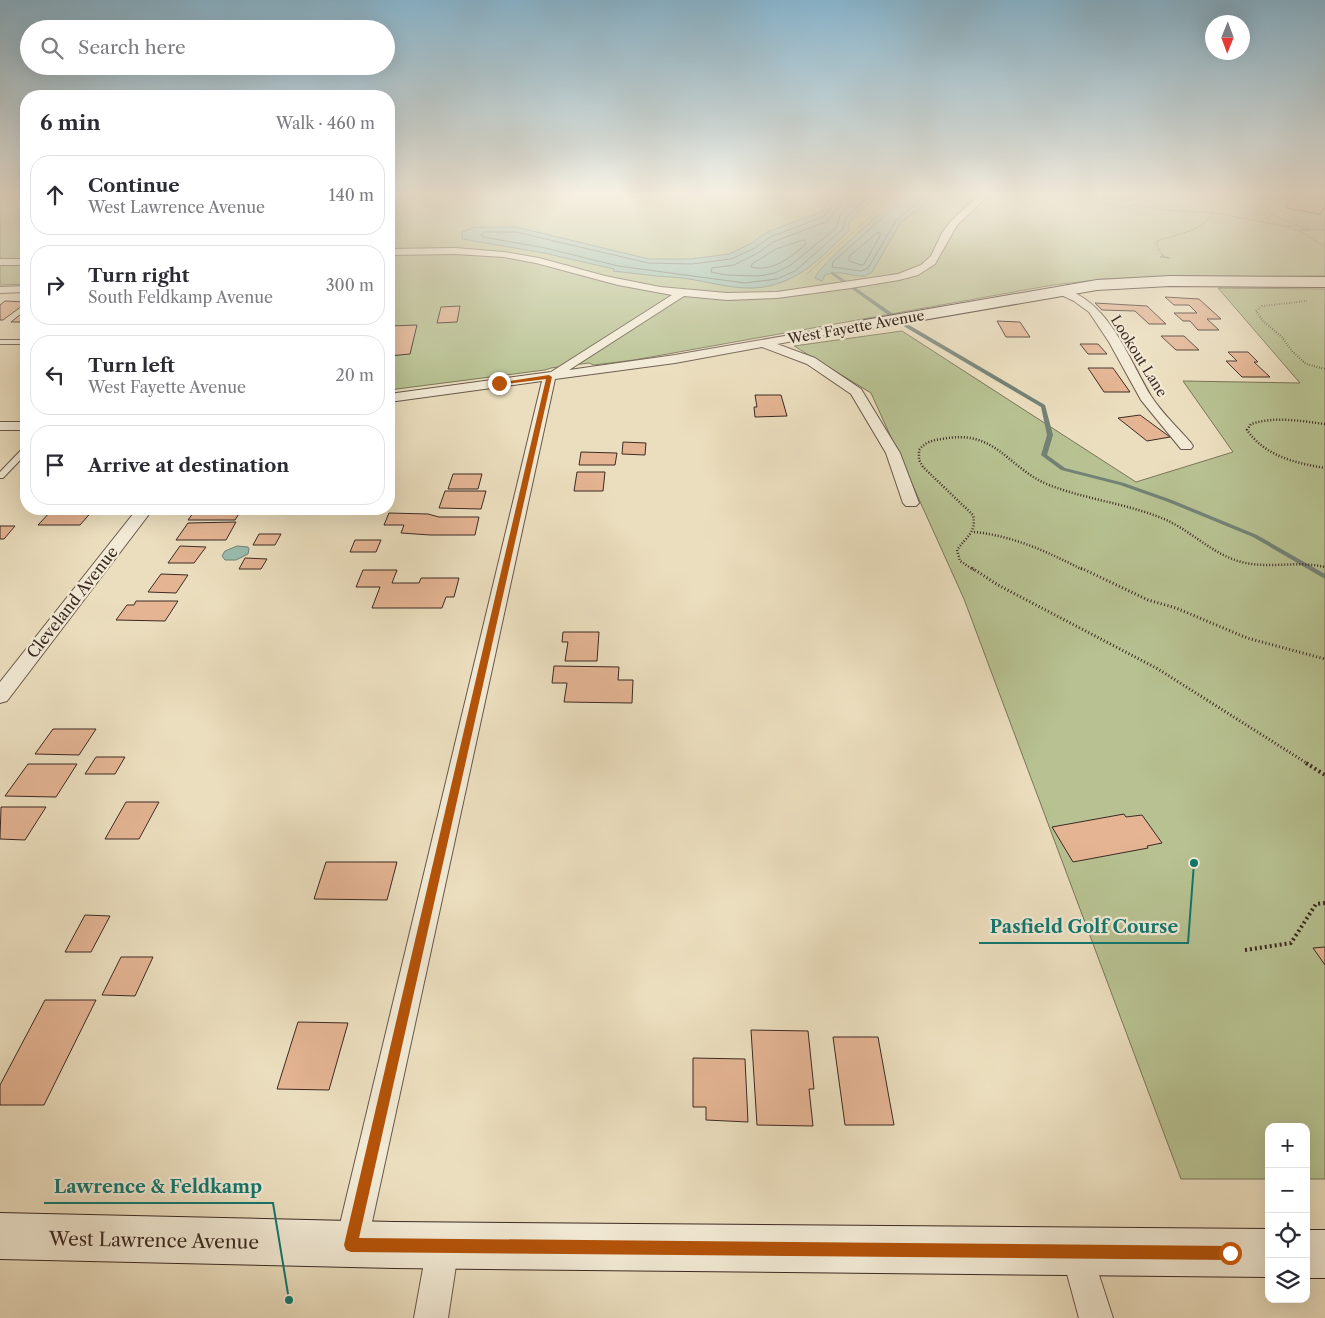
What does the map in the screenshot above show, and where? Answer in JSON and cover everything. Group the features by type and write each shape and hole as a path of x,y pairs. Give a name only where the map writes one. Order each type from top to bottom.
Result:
{"street":[{"path":"525,258 605,280 682,293 757,296 858,284 899,277 928,266 935,258"},
{"path":"0,262 20,262"},
{"name":"West Fayette Avenue","path":"395,397 675,359 1061,291 1123,283 1325,282"},
{"path":"0,290 20,289"},
{"name":"Lookout Lane","path":"1061,291 1078,299 1093,310 1115,342 1147,400 1186,446"},
{"path":"351,1245 549,377 682,293"},
{"path":"764,344 811,360 856,392 892,453 911,503"},
{"path":"0,426 20,426"},
{"name":"Cleveland Avenue","path":"0,696 140,515"},
{"name":"West Lawrence Avenue","path":"0,1236 351,1245 1265,1253"},
{"path":"431,1318 443,1246"},
{"path":"1077,1251 1096,1318"},
{"path":"1310,1254 1325,1254"}],"lane":[{"path":"0,342 20,342"},
{"path":"0,476 20,456"}],"path":[{"path":"802,279 826,258"},
{"path":"1307,301 1262,306 1256,311 1263,321 1282,337 1292,351 1306,364 1325,369"},
{"path":"1325,424 1279,419 1262,420 1251,424 1247,430 1251,437 1264,448 1280,457 1325,468"},
{"path":"1323,566 1260,565 1230,558 1189,531 1159,517 1047,484 1024,470 1002,450 978,438 964,436 946,438 930,442 919,448 917,458 973,515 977,525 974,532 962,542 957,550 960,561 975,572 1158,669 1325,775"},
{"path":"974,532 995,534 1033,545 1148,600 1176,608 1247,638 1325,659"},
{"path":"1245,950 1292,943 1304,920 1316,904 1325,903"}],"green space":[{"path":"0,258 20,258 20,284 0,285"},
{"path":"395,258 1325,258 1325,276 1160,277 1104,279 1053,285 634,360 594,365 589,363 395,389"},
{"path":"1218,288 1325,289 1325,1179 1310,1179 1310,1123 1265,1123 1265,1179 1181,1179 964,599 871,393 794,346 902,331 1136,482 1233,452 1183,381 1300,383"}],"water":[{"path":"564,258 820,258 797,275 780,283 748,288 613,271 614,269"},
{"path":"832,258 880,258 872,272 865,276 831,273 825,275 822,281 815,278"},
{"path":"237,546 248,547 248,554 236,560 225,560 222,556 225,551"}],"building":[{"path":"1165,297 1199,299 1221,319 1207,319 1219,330 1198,330 1190,321 1183,321 1174,313 1197,313 1189,305 1174,305"},
{"path":"5,301 20,302 20,307 3,320 0,320 0,305"},
{"path":"1095,303 1147,306 1166,324 1149,324 1135,311 1102,310"},
{"path":"460,306 457,322 437,323 441,307"},
{"path":"20,315 20,322 11,322"},
{"path":"997,321 1020,322 1030,337 1006,337"},
{"path":"417,325 410,354 395,355 395,326"},
{"path":"1161,336 1184,336 1199,350 1176,350"},
{"path":"1080,344 1098,344 1107,354 1088,354"},
{"path":"1228,352 1248,352 1258,362 1254,362 1270,377 1242,377 1226,361 1237,361"},
{"path":"1088,368 1113,368 1130,392 1104,392"},
{"path":"755,395 781,395 787,416 755,417 754,407 757,407"},
{"path":"1140,415 1170,437 1147,441 1118,418"},
{"path":"623,442 646,443 645,455 622,454"},
{"path":"581,452 617,453 615,465 579,465"},
{"path":"577,472 605,472 603,491 574,491"},
{"path":"453,474 482,474 478,489 448,489"},
{"path":"445,491 486,491 481,509 439,508"},
{"path":"395,513 428,514 439,517 479,517 475,535 401,533 404,525 384,525 388,515 395,515"},
{"path":"47,515 89,515 80,525 38,525"},
{"path":"192,515 238,515 235,520 188,520"},
{"path":"236,522 226,540 176,540 188,523"},
{"path":"0,526 15,526 4,539 0,539"},
{"path":"259,534 281,534 275,545 253,545"},
{"path":"355,540 381,540 376,552 350,552"},
{"path":"180,546 206,547 194,563 168,563"},
{"path":"245,558 267,559 261,569 239,569"},
{"path":"363,570 397,570 392,583 419,583 421,578 459,578 454,597 446,597 442,608 372,608 380,587 356,587"},
{"path":"161,574 188,575 176,593 148,592"},
{"path":"136,601 178,601 165,621 116,620 127,605 134,605"},
{"path":"563,632 599,632 597,661 565,661 568,642 562,642"},
{"path":"554,666 619,667 618,680 633,680 632,703 564,702 567,683 552,683"},
{"path":"53,729 96,729 79,755 35,754"},
{"path":"96,757 125,757 115,774 85,774"},
{"path":"28,764 77,764 56,797 5,796"},
{"path":"126,802 159,802 139,839 105,839"},
{"path":"1,807 46,807 25,840 0,839"},
{"path":"1124,814 1126,817 1142,815 1162,843 1147,846 1148,848 1073,862 1052,827"},
{"path":"326,862 397,862 387,900 314,899"},
{"path":"85,915 110,916 91,952 65,952"},
{"path":"1325,947 1325,965 1313,948"},
{"path":"121,957 153,957 135,996 102,995"},
{"path":"45,1000 96,1000 44,1105 0,1105 0,1085"},
{"path":"298,1022 348,1023 329,1090 277,1089"},
{"path":"751,1030 808,1031 814,1089 809,1089 813,1126 757,1125"},
{"path":"833,1037 878,1037 894,1125 845,1125"},
{"path":"693,1058 745,1059 748,1122 706,1120 706,1107 693,1107"}],"waterway":[{"path":"832,273 907,326 1043,406 1050,435 1044,455 1063,469 1122,484 1170,501 1255,536 1325,577"}],"place":[{"name":"Pasfield Golf Course","path":"1194,863"},
{"name":"Lawrence & Feldkamp","path":"289,1300"}],"route":[{"path":"499,383 549,377 351,1245 1230,1253"}]}
